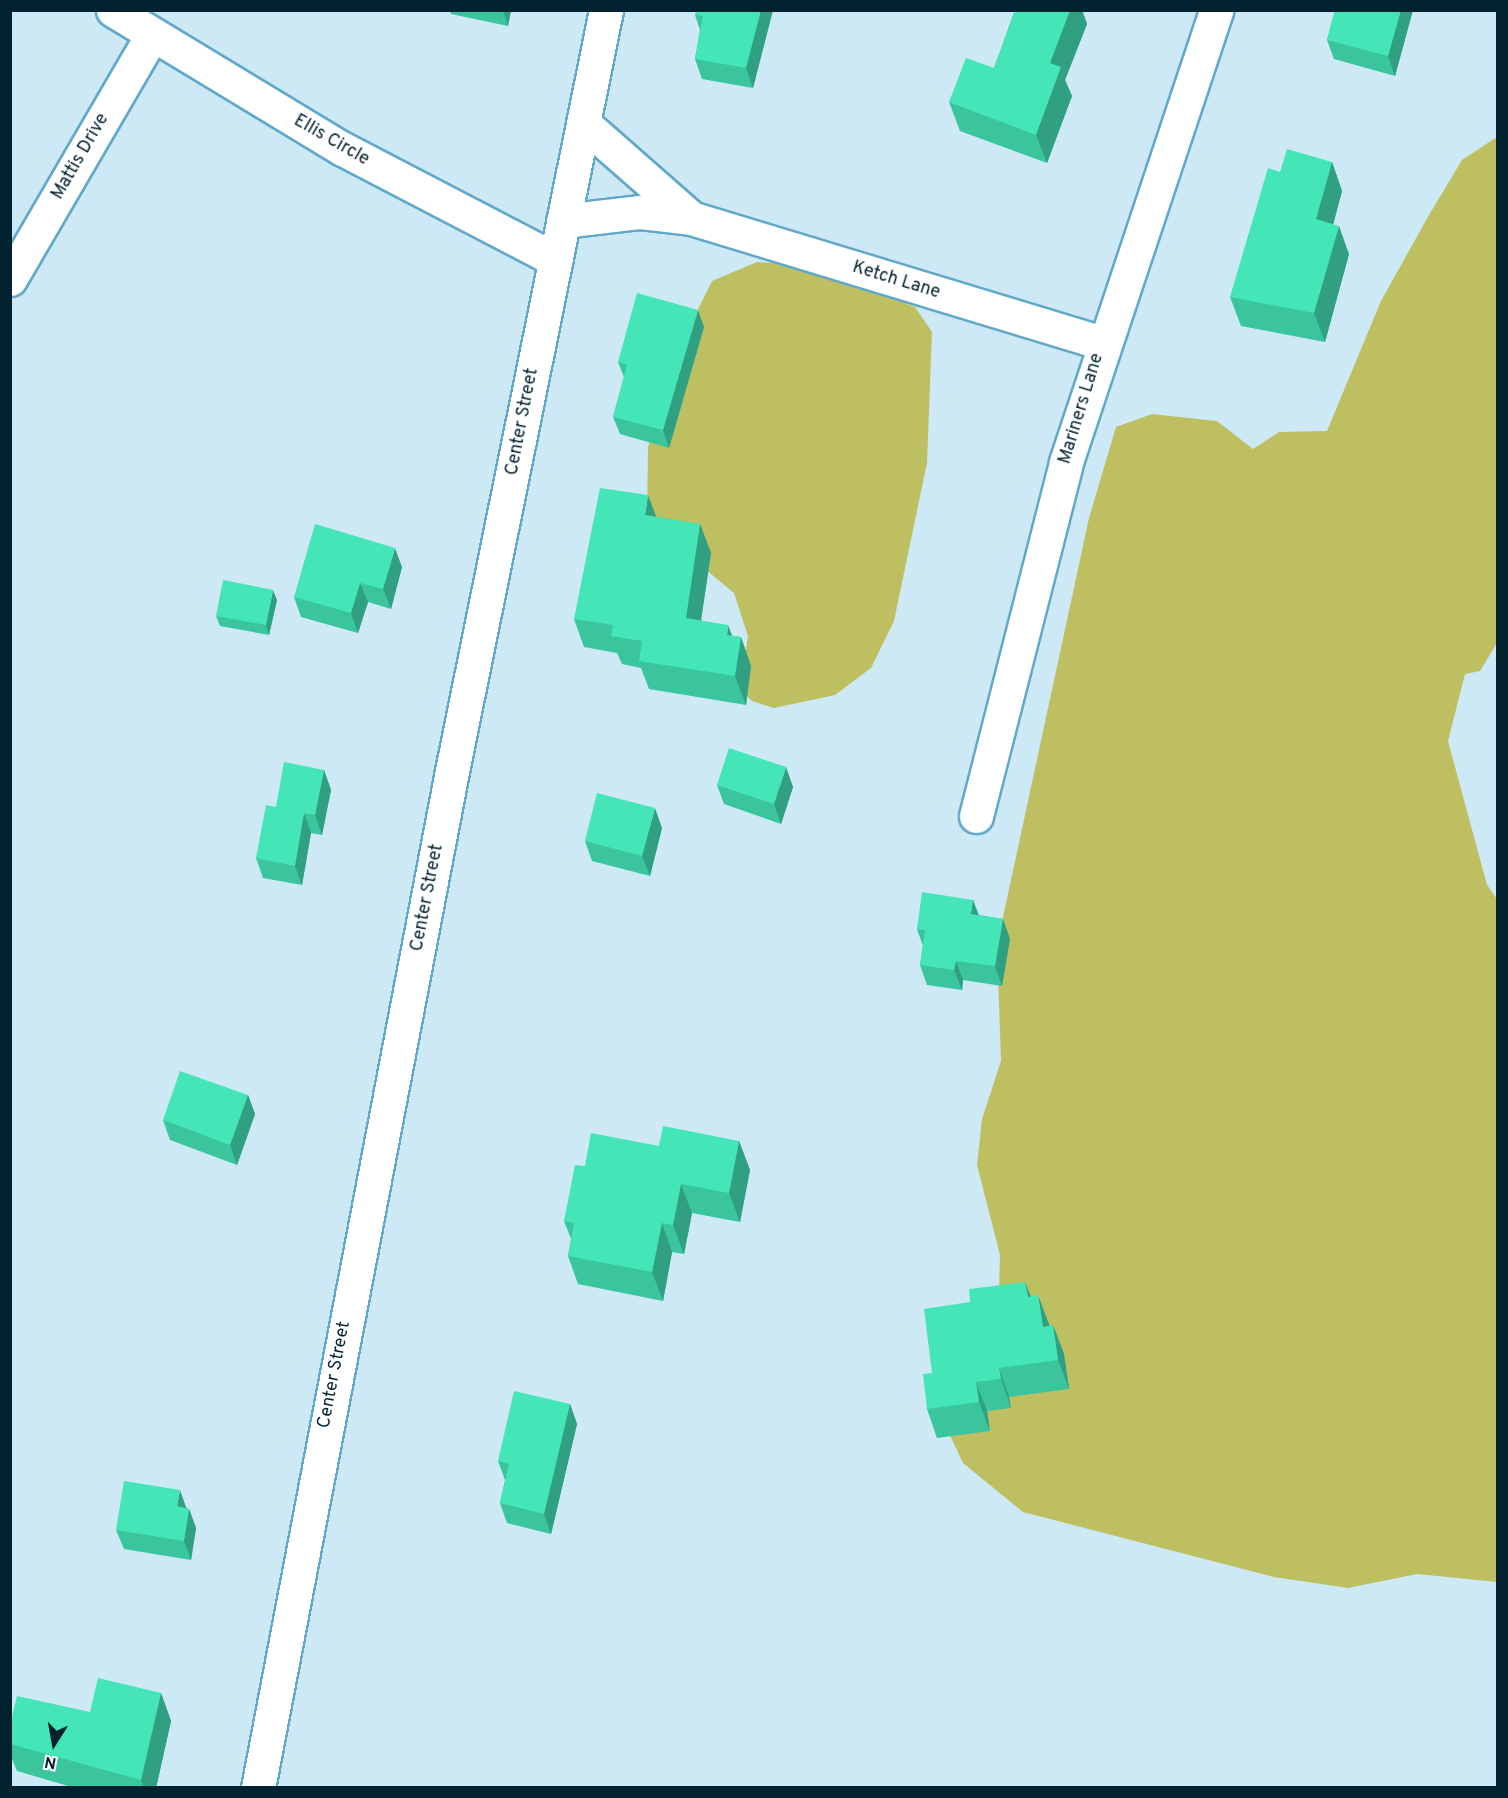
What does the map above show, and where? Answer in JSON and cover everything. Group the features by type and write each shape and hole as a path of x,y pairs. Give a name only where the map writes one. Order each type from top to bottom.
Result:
{"street":[{"name":"Ellis Circle","path":"113,10 341,148 556,260"},
{"name":"Center Street","path":"258,1788 606,10"},
{"name":"Mariners Lane","path":"976,816 1058,490 1101,343 1216,10"},
{"name":"Mattis Drive","path":"10,279 152,35"},
{"name":"Ketch Lane","path":"583,123 691,218"},
{"name":"Ketch Lane","path":"563,221 640,212 691,218 1101,343"}],"shaded area":[{"path":"1497,137 1497,643 1480,671 1465,674 1448,741 1487,885 1497,899 1497,1582 1417,1574 1348,1588 1274,1577 1023,1512 963,1463 933,1399 999,1294 1000,1255 977,1165 982,1119 1001,1061 997,945 1089,518 1116,427 1152,414 1217,421 1253,449 1279,432 1327,431 1381,301 1429,215 1462,160"},
{"path":"757,262 801,265 915,307 932,332 927,463 894,621 871,668 835,695 774,708 752,701 740,690 748,636 734,593 647,521 648,447 680,346 712,281"}],"building":[{"path":"696,10 761,10 746,68 695,59 703,16 695,15"},
{"path":"1015,10 1070,10 1050,63 1061,67 1036,135 949,102 966,58 994,68"},
{"path":"1335,10 1401,10 1388,56 1327,40"},
{"path":"1287,149 1332,162 1316,219 1339,226 1314,313 1230,297 1268,168 1280,172"},
{"path":"637,293 698,310 663,430 613,417 627,365 618,362"},
{"path":"600,488 648,495 645,515 700,524 686,618 728,625 727,635 741,637 735,676 639,661 642,641 611,636 613,625 574,619"},
{"path":"315,524 395,548 383,589 360,583 351,613 294,597"},
{"path":"223,580 273,590 266,625 216,616"},
{"path":"729,748 786,767 774,804 717,785"},
{"path":"284,762 324,770 315,815 304,813 295,866 256,858 266,805 276,807"},
{"path":"597,793 655,808 642,856 585,841"},
{"path":"922,892 973,900 971,914 1003,919 995,966 956,961 954,970 920,965 925,930 917,929"},
{"path":"180,1071 248,1095 230,1145 163,1120"},
{"path":"663,1126 739,1141 729,1193 681,1184 673,1225 662,1223 652,1272 568,1256 574,1223 564,1221 575,1165 585,1166 591,1133 659,1146"},
{"path":"1025,1282 1028,1297 1038,1295 1043,1327 1053,1325 1058,1360 999,1368 1001,1379 976,1382 979,1402 927,1409 923,1374 932,1373 924,1309 970,1302 969,1289"},
{"path":"514,1391 570,1404 544,1514 500,1503 509,1464 498,1461"},
{"path":"124,1481 180,1490 177,1506 189,1509 184,1541 116,1530"},
{"path":"98,1678 161,1693 141,1780 10,1744 10,1725 17,1696 90,1712"}]}
